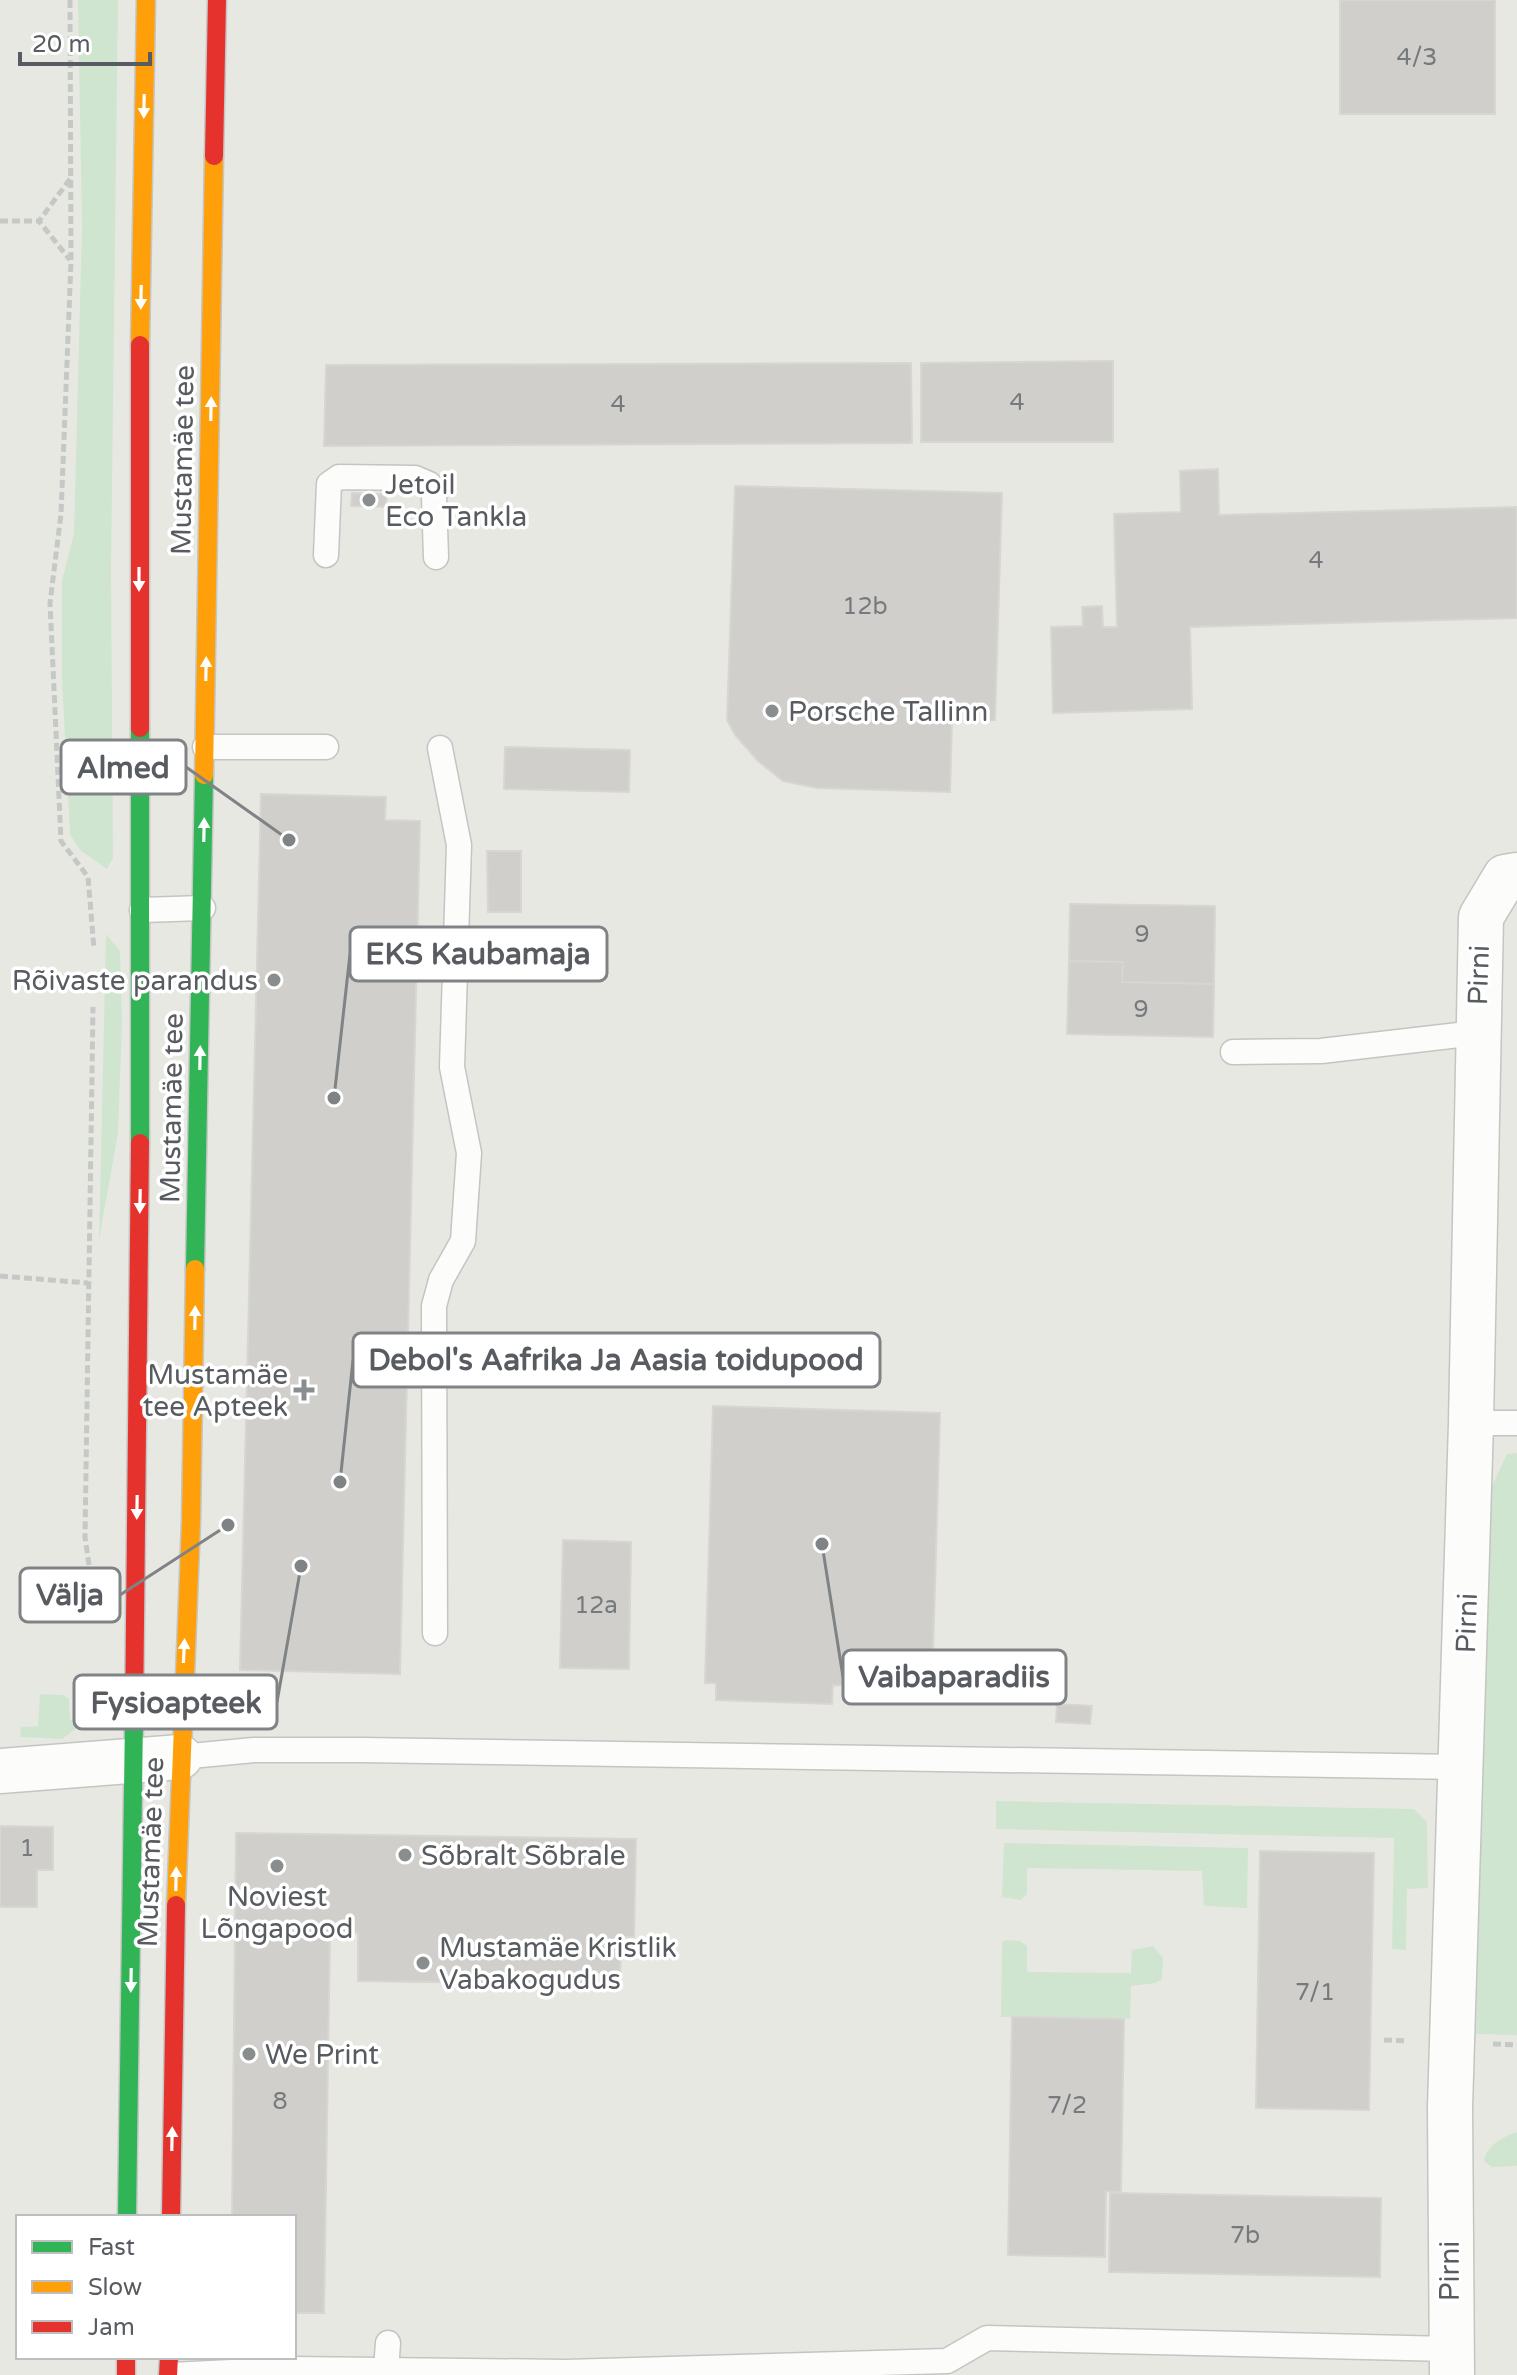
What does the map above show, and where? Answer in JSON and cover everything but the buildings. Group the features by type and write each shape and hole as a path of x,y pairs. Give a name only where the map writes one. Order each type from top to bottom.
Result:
{"main road":[{"name":"Mustamäe tee","path":"127,2215 142,910 138,501 146,0"},
{"name":"Mustamäe tee","path":"171,2215 180,1757 191,1522 217,0"}],"street":[{"name":"Pirni","path":"1450,2362 1450,2107 1471,1423 1476,1033 1481,917 1511,876"},
{"path":"0,1771 180,1757"}],"lane":[{"path":"326,555 326,492 329,484 339,477 415,478 429,484 434,496 436,557"},
{"path":"205,747 326,747"},
{"path":"435,1633 434,1306 441,1280 463,1241 469,1153 452,1067 459,845 440,748"},
{"path":"142,910 203,908"},
{"path":"1233,1052 1321,1051 1476,1033"},
{"path":"1471,1423 1517,1423"},
{"path":"180,1757 254,1750 362,1750 1462,1767"},
{"path":"170,2375 291,2369 566,2372 947,2361 987,2338 1450,2362"},
{"path":"386,2370 388,2343"}],"path":[{"path":"70,0 71,261 61,514 50,603 61,841 88,877 94,954"},
{"path":"39,221 70,179"},
{"path":"0,221 39,221"},
{"path":"39,221 71,261"},
{"path":"90,1577 85,1537 94,999"},
{"path":"0,1276 88,1283"}],"green space":[{"path":"78,0 118,0 111,568 113,858 107,869 80,850 70,834 62,680 62,581 74,533 82,226"},
{"path":"106,934 120,951 122,1023 118,1133 99,1240"},
{"path":"1517,1453 1517,2035 1476,2034 1490,1490 1507,1454"},
{"path":"40,1694 63,1695 69,1699 70,1719 81,1725 62,1739 20,1737 21,1727 38,1726"},
{"path":"996,1801 1414,1809 1427,1822 1428,1888 1407,1889 1406,1950 1392,1949 1394,1838 996,1829"},
{"path":"1004,1843 1248,1848 1247,1908 1204,1906 1202,1871 1027,1868 1027,1894 1021,1900 1002,1897"},
{"path":"1020,1941 1027,1946 1027,1972 1131,1973 1132,1950 1153,1946 1163,1958 1162,1979 1156,1983 1131,1986 1130,2019 1001,2017 1002,1942"},
{"path":"1517,2132 1517,2166 1492,2167 1484,2161 1488,2150 1496,2142"}],"traffic: fast":[{"path":"140,728 140,1143"},
{"path":"195,1269 204,775"},
{"path":"127,2215 134,1719"}],"traffic: slow":[{"path":"140,345 146,0"},
{"path":"204,775 214,156"},
{"path":"176,1905 191,1522 195,1269"}],"traffic: jam":[{"path":"214,156 217,0"},
{"path":"140,345 140,728"},
{"path":"134,1719 140,1143"},
{"path":"171,2215 176,1905"},
{"path":"126,2359 126,2375"},
{"path":"168,2375 169,2359"}],"place":[{"name":"Jetoil Eco Tankla","path":"369,500"},
{"name":"Porsche Tallinn","path":"772,711"},
{"name":"Almed","path":"289,840"},
{"name":"Rõivaste parandus","path":"274,980"},
{"name":"EKS Kaubamaja","path":"334,1098"},
{"name":"Mustamäe tee Apteek","path":"304,1390"},
{"name":"Debol's Aafrika Ja Aasia toidupood","path":"340,1482"},
{"name":"Välja","path":"228,1525"},
{"name":"Vaibaparadiis","path":"822,1544"},
{"name":"Fysioapteek","path":"301,1566"},
{"name":"Sõbralt Sõbrale","path":"405,1855"},
{"name":"Noviest Lõngapood","path":"277,1866"},
{"name":"Mustamäe Kristlik Vabakogudus","path":"423,1963"},
{"name":"We Print","path":"249,2054"}]}
